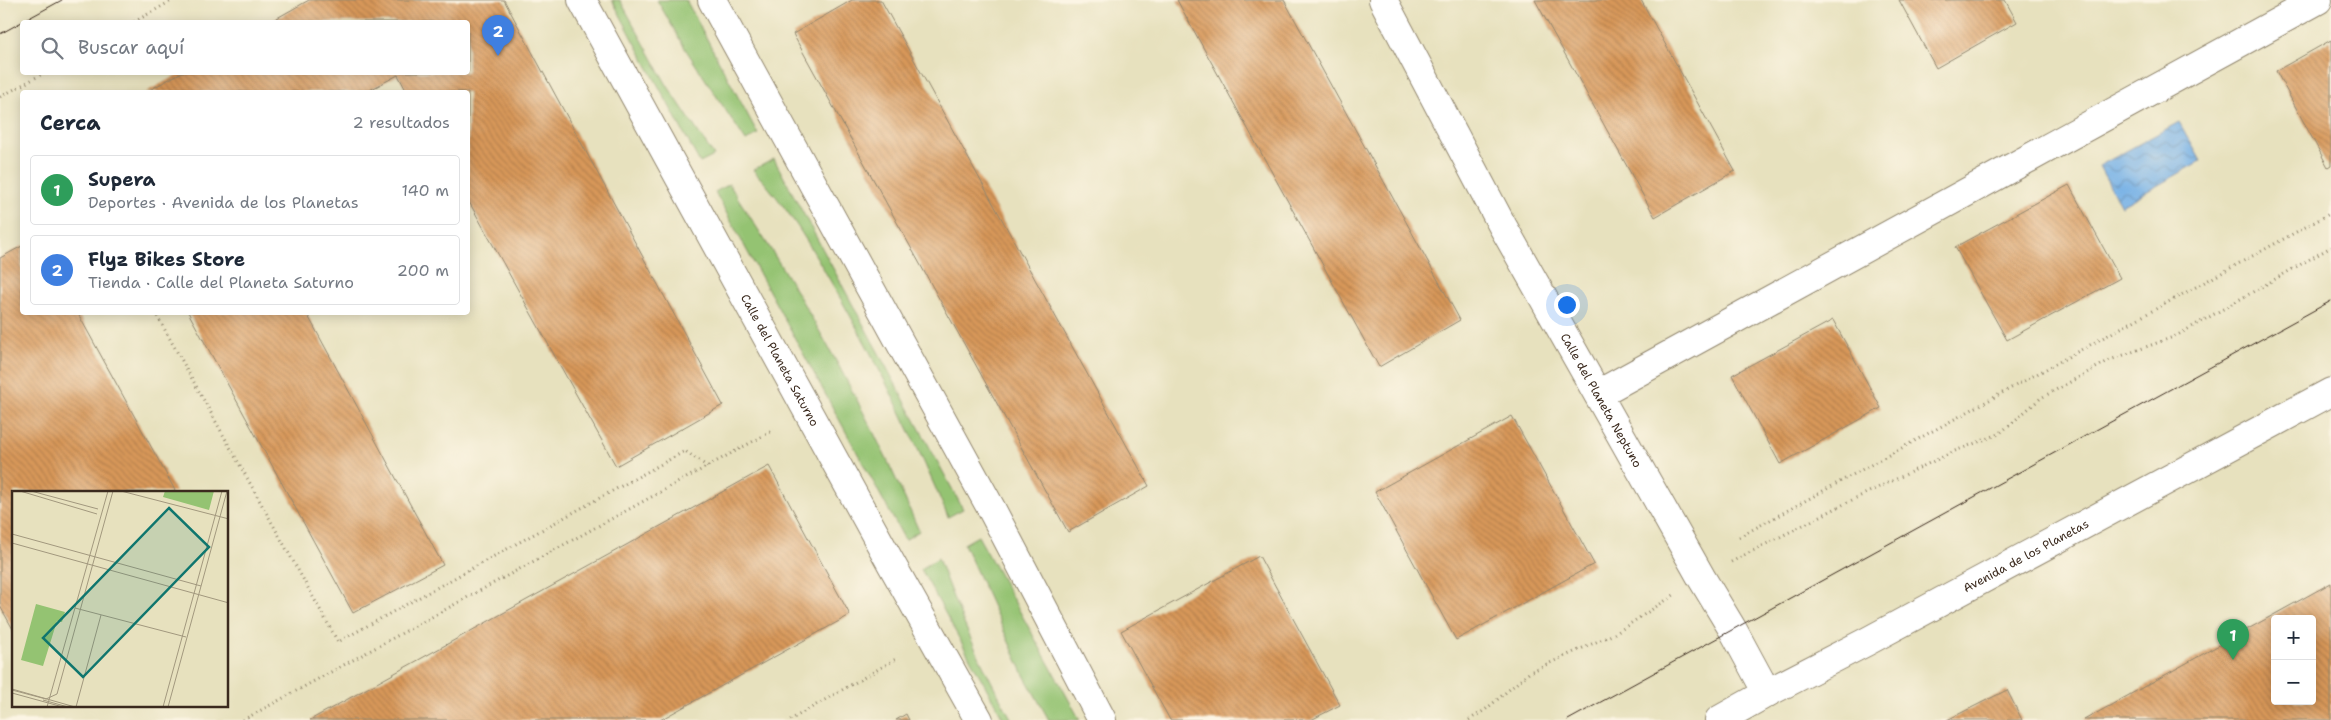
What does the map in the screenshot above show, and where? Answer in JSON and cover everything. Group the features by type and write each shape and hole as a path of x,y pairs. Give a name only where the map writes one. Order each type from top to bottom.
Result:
{"street":[{"name":"Calle del Planeta Saturno","path":"582,0 979,720"},
{"path":"712,0 992,510 1102,720"},
{"name":"Calle del Planeta Neptuno","path":"1382,0 1502,224 1701,578 1733,630 1766,693"},
{"path":"1598,394 2318,0"},
{"name":"Avenida de los Planetas","path":"1719,720 1766,693 1866,642 2331,392"}],"path":[{"path":"138,20 173,0"},
{"path":"0,97 40,75"},
{"path":"1739,537 2331,213"},
{"path":"1469,720 1485,710 1530,672 1616,633 1701,578 1854,499 1955,451 1999,434 2041,398 2110,360 2176,336 2331,248"},
{"path":"157,315 338,642 685,451 708,466"},
{"path":"243,720 774,430"},
{"path":"790,720 896,658"}],"green space":[{"path":"612,0 620,0 667,85 714,156 700,163"},
{"path":"657,0 686,0 758,134 746,141 686,50"},
{"path":"774,159 963,509 948,517 895,401 851,317 798,227 777,197 753,170"},
{"path":"729,184 803,303 873,431 919,531 905,540 715,192"},
{"path":"978,536 1080,720 1049,720 1025,677 964,544"},
{"path":"938,558 972,640 1012,720 1004,720 921,569"}],"water":[{"path":"2179,122 2201,161 2121,206 2099,166"}],"building":[{"path":"309,0 504,0 723,405 616,466 470,204 470,90 406,90 398,75 470,75 470,20 274,20"},
{"path":"852,0 881,0 1149,486 1068,532 793,34"},
{"path":"1177,0 1284,0 1460,320 1379,367"},
{"path":"1535,0 1641,0 1735,171 1655,217"},
{"path":"1899,0 2005,0 2017,22 1936,68"},
{"path":"2331,40 2331,165 2328,167 2276,71"},
{"path":"177,75 398,75 370,90 150,90"},
{"path":"2069,185 2120,278 2007,340 1955,247"},
{"path":"20,247 20,315 79,315 175,491 12,491 12,627 0,606 0,258"},
{"path":"190,315 308,315 443,565 353,613"},
{"path":"1833,320 1881,408 1780,464 1732,375"},
{"path":"1512,416 1594,564 1456,640 1375,492"},
{"path":"769,466 850,615 660,720 310,720"},
{"path":"1259,556 1340,705 1311,720 1170,720 1121,631"},
{"path":"2331,583 2331,720 2084,720 2271,616 2271,705 2316,705 2316,615 2273,615"},
{"path":"2007,690 2022,720 1947,720"},
{"path":"906,714 909,720 896,720"}],"tram line":[{"path":"26,20 62,0"},
{"path":"0,34 20,23"},
{"path":"1568,720 2331,301"}],"place":[{"name":"Flyz Bikes Store","path":"498,56"},
{"name":"Supera","path":"2233,660"}]}
